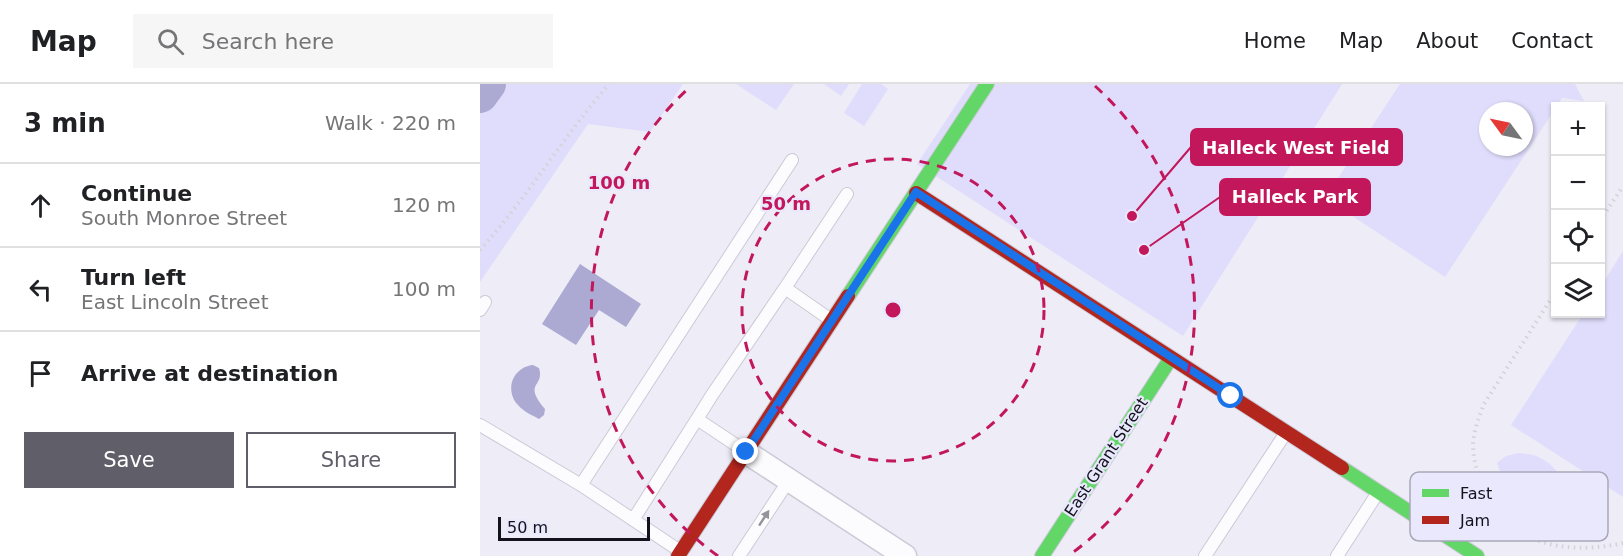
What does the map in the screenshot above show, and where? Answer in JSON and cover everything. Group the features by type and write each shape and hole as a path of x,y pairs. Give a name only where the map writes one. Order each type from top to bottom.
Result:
{"street":[{"path":"679,554 987,84"},
{"path":"916,192 1410,513"},
{"name":"East Grant Street","path":"1042,556 1171,358"},
{"path":"746,452 905,556"},
{"path":"1453,541 1477,556"}],"lane":[{"path":"581,484 792,160"},
{"path":"633,519 712,395 847,194"},
{"path":"785,288 832,321"},
{"path":"697,419 746,452"},
{"path":"480,425 581,484 679,554"},
{"path":"1205,556 1286,433"},
{"path":"739,556 789,480"},
{"path":"1337,556 1378,493"}],"path":[{"path":"480,250 584,113 609,84"},
{"path":"1605,213 1623,186"},
{"path":"1477,472 1473,442 1484,404 1551,299"},
{"path":"1532,541 1552,550 1588,553 1607,550 1623,543"}],"shaded area":[{"path":"480,84 683,84 650,132 588,124 480,282"},
{"path":"736,84 794,84 776,110"},
{"path":"824,84 849,84 841,96"},
{"path":"862,84 881,84 888,89 864,126 844,113"},
{"path":"970,84 1342,84 1183,336 917,164"},
{"path":"1400,84 1575,84 1584,101 1562,98 1559,102 1551,102 1551,115 1533,142 1533,102 1479,102 1479,156 1524,156 1445,277 1325,198"},
{"path":"1623,251 1623,497 1608,487 1608,472 1584,472 1511,425 1580,318 1605,318 1605,280"},
{"path":"580,264 641,304 626,327 599,310 576,345 542,324"},
{"path":"533,365 539,368 540,374 535,394 545,409 544,415 539,419 520,407 514,399 511,386 520,370"},
{"path":"1519,453 1533,455 1550,464 1557,472 1500,472 1497,463 1506,456"}],"waterway":[{"path":"480,95 488,84"}],"traffic: fast":[{"path":"848,296 987,84"},
{"path":"1042,556 1171,358"},
{"path":"1342,468 1410,512"},
{"path":"1454,541 1477,556"}],"traffic: jam":[{"path":"916,193 1342,468"},
{"path":"678,556 848,296"}],"place":[{"name":"Halleck West Field","path":"1132,216"},
{"name":"Halleck Park","path":"1144,250"}],"route":[{"path":"746,452 916,192 1231,396"}]}
